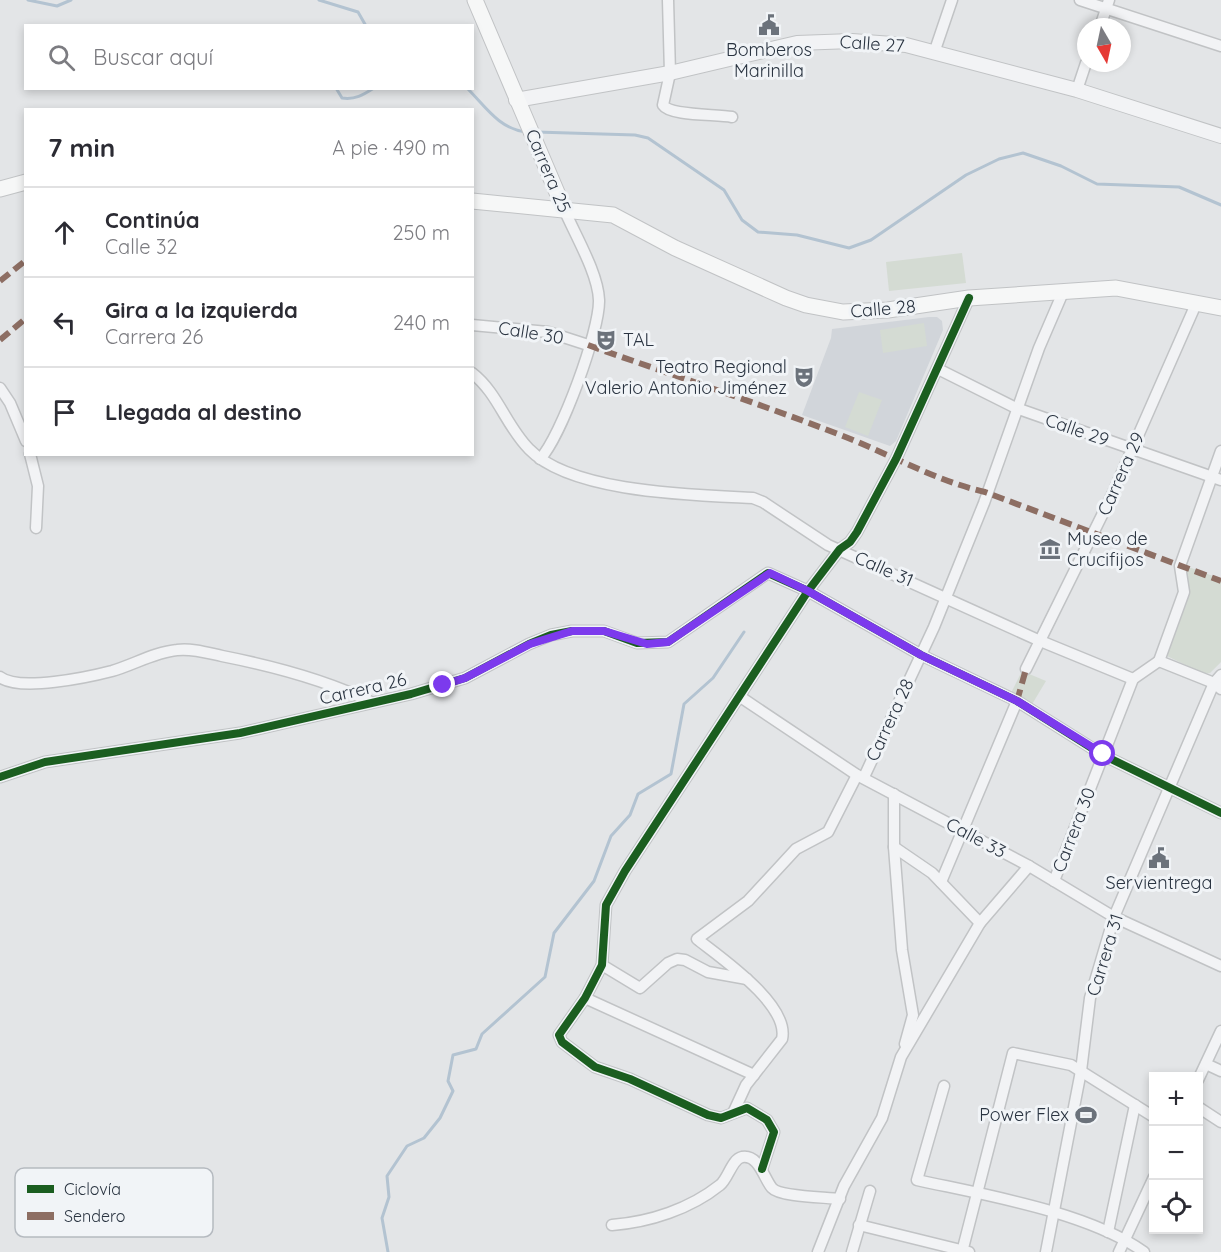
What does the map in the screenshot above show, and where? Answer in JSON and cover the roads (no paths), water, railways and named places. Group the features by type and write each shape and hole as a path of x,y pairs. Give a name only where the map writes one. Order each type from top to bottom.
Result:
{"main road":[{"name":"Carrera 25","path":"475,0 564,209"},
{"path":"0,189 24,183"},
{"path":"474,201 564,209"},
{"name":"Calle 28","path":"564,209 618,217 675,248 786,298 824,310 880,311 969,298 1116,288 1221,308"}],"street":[{"path":"668,0 670,73 663,98 666,110 672,113 711,113 732,117"},
{"path":"934,53 952,0"},
{"path":"1080,0 1108,4 1221,46"},
{"name":"Calle 27","path":"516,100 670,73 797,43 860,42 906,45 1077,90 1221,136"},
{"path":"1077,90 1083,72"},
{"name":"Carrera 25","path":"540,459 555,438 565,416 598,310 597,291 564,209"},
{"name":"Carrera 28","path":"747,979 697,939 748,901 796,849 828,832 860,776 921,655 946,597 984,503 1016,408 1064,290"},
{"path":"762,1169 774,1132 771,1124 747,1108 716,1118 584,1060 562,1042 559,1035 585,998 602,965 606,905 625,871 808,591 840,549 850,542 861,525 896,459 969,298"},
{"name":"Carrera 29","path":"1026,669 1038,640 1094,534 1196,304"},
{"name":"Calle 30","path":"474,325 548,332 588,345"},
{"name":"Calle 29","path":"938,369 1016,408 1216,479"},
{"name":"Calle 31","path":"474,374 484,382 513,430 540,459 566,471 618,486 753,498 772,506 818,539 1038,640 1133,679"},
{"path":"0,388 10,403 24,436"},
{"path":"1133,679 1159,661 1184,592 1180,566 1216,479 1221,451"},
{"path":"30,456 38,486 36,528"},
{"name":"Carrera 26","path":"0,777 45,762 240,733 411,694 465,678 551,635 572,631 604,631 637,643 668,642 768,573 808,591"},
{"path":"808,591 921,655 1017,701 1103,754 1221,813"},
{"path":"0,677 17,683 86,677 177,650 194,650 331,684 370,702"},
{"path":"1159,661 1218,683"},
{"name":"Carrera 30","path":"1054,881 1133,679"},
{"name":"Carrera 31","path":"1046,1252 1081,1071 1090,998 1114,918 1169,789 1218,683"},
{"name":"Calle 33","path":"739,696 860,776 1029,866 1114,918 1221,966"},
{"path":"941,882 1017,701"},
{"path":"818,1252 844,1186 882,1118 913,1015 902,950 894,848 894,794"},
{"path":"894,848 932,873 980,923"},
{"path":"901,1057 980,923 1029,866"},
{"path":"602,965 640,988 668,963 677,959 685,960 708,972 747,979 780,1017 784,1030 782,1039 754,1075 734,1111"},
{"path":"585,998 754,1075"},
{"path":"1202,1072 1221,1031"},
{"path":"859,1225 964,1252 1013,1053 1071,1065 1149,1114"},
{"path":"1206,1064 1221,1071"},
{"path":"944,1086 917,1180 977,1193 1053,1214 1125,1239 1144,1252"},
{"path":"1108,1232 1136,1106"},
{"path":"1203,1110 1221,1122"},
{"path":"612,1225 633,1223 692,1204 722,1184 737,1159 742,1157 748,1157 762,1169 773,1190 782,1194 840,1199"},
{"path":"1119,1252 1153,1180"},
{"path":"852,1252 870,1191"}],"waterway":[{"path":"28,0 57,6 71,0"},
{"path":"319,0 358,12 365,24"},
{"path":"337,90 342,98 359,96 370,90"},
{"path":"469,90 500,122 526,132"},
{"path":"536,132 635,135 648,138 724,190 742,220 758,232 797,235 849,248 871,240 966,175 999,159 1023,153 1061,166 1097,184 1179,187 1221,205"},
{"path":"388,1252 382,1218 389,1197 387,1176 407,1146 424,1138 440,1118 453,1091 448,1081 453,1055 476,1049 482,1034 545,977 554,933 594,881 611,836 630,815 638,794 671,774 684,704 713,678 744,632"}],"place":[{"name":"Bomberos Marinilla","path":"769,25"},
{"name":"TAL","path":"606,340"},
{"name":"Teatro Regional Valerio Antonio Jiménez","path":"804,377"},
{"name":"Museo de Crucifijos","path":"1050,549"},
{"name":"Servientrega","path":"1159,858"},
{"name":"Power Flex","path":"1086,1115"}]}
